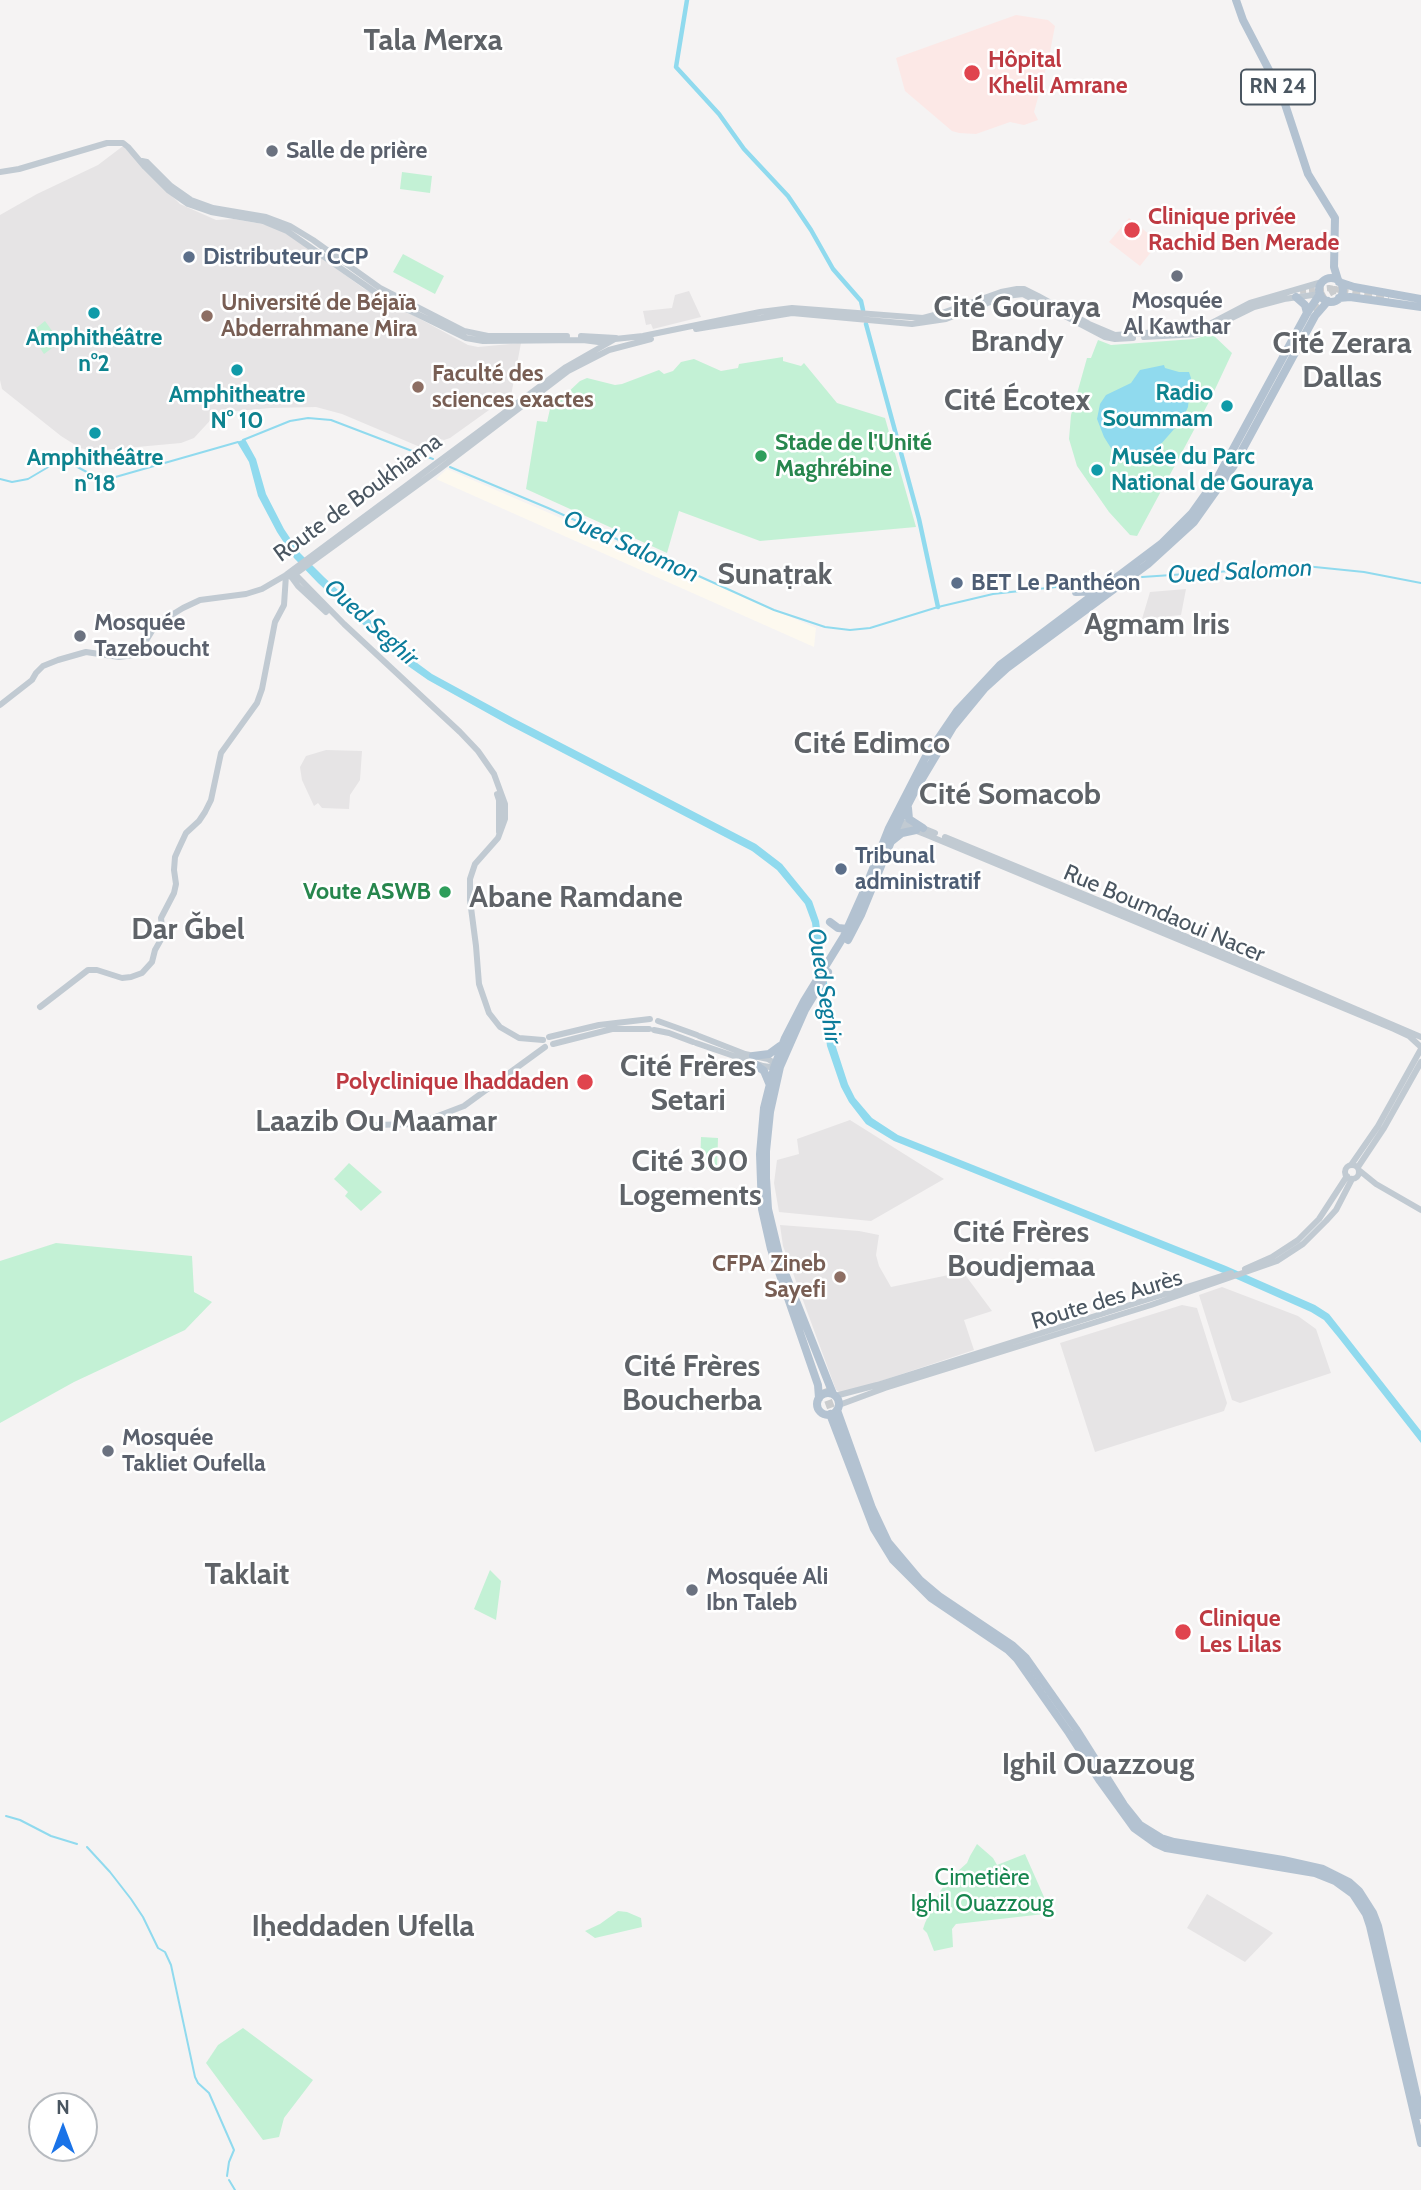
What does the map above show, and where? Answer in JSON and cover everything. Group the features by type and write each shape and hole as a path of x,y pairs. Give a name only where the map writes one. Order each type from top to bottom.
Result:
{"main road":[{"name":"RN 24","path":"1236,0 1243,20 1282,95 1308,174 1335,218 1334,267 1338,281"},
{"name":"RN 24","path":"1325,280 1334,267"},
{"path":"837,954 925,758 952,718 986,677 1169,537 1203,498 1236,446 1307,313 1320,294 1325,280 1421,299"},
{"path":"1338,281 1342,289 1339,298"},
{"path":"1320,294 1328,301"},
{"path":"1421,307 1350,296 1328,301 1315,316 1233,467 1194,522 1148,564 1027,651 993,680 946,737 894,825 890,843 861,915 783,1044 769,1085 761,1135 762,1209 771,1249 834,1395 835,1412 869,1508 888,1542 920,1580 939,1596 1012,1645 1026,1658 1140,1825 1161,1838 1174,1842 1324,1869 1349,1882 1359,1891 1378,1926 1421,2115"},
{"path":"1296,297 1303,301 1307,313"},
{"path":"1076,592 1100,591"},
{"path":"910,801 907,811 909,819 920,829"},
{"path":"890,843 902,833 920,829"},
{"path":"830,922 838,928 848,929"},
{"path":"817,985 776,1066 766,1151 766,1178 768,1209 775,1241 818,1385 817,1404 824,1414 835,1412"},
{"path":"769,1085 764,1071 752,1059 769,1054 783,1044"},
{"path":"792,1300 824,1389"},
{"path":"819,1398 824,1394 834,1395"},
{"path":"835,1412 874,1529 893,1560 940,1604 1017,1659 1124,1816 1145,1836 1155,1843 1180,1852 1315,1873 1335,1881 1353,1894 1370,1926 1421,2143"}],"street":[{"path":"0,172 115,142 123,143 168,190 188,204 211,212 278,221 302,233 386,292 470,333 488,336 619,338 626,345"},
{"path":"252,216 287,231 382,297 466,338 488,341 589,341 611,346"},
{"path":"871,318 923,318 1001,292 1024,289 1115,335 1191,330 1206,326 1250,303 1325,280"},
{"path":"871,318 912,324 936,321 1006,296 1023,294 1115,340 1199,334 1254,307 1320,294"},
{"name":"Route de Boukhiama","path":"0,705 32,680 43,666 86,652 119,657 133,655 141,649 152,631 183,608 200,600 254,592 292,573 568,371 611,346 619,338 643,336 792,308 871,318"},
{"name":"Route de Boukhiama","path":"446,460 566,367 591,352 792,313 871,318"},
{"path":"589,341 591,352"},
{"path":"292,573 392,676 463,739 492,778 499,800 498,838 475,864 470,879 478,984 489,1013 500,1027 519,1038 547,1042 621,1028 652,1030 696,1039"},
{"path":"40,1007 88,970 122,978 131,977 142,973 152,962 163,936 160,918 174,894 175,857 186,833 199,821 211,800 221,753 257,703 275,622 284,605 292,573"},
{"name":"Rue Boumdaoui Nacer","path":"894,825 920,829 1185,936 1421,1037"},
{"name":"Rue Boumdaoui Nacer","path":"920,829 1394,1029 1421,1048"},
{"path":"652,1030 646,1024 654,1020"},
{"path":"374,1125 417,1124 464,1106 547,1042 600,1025 654,1020 696,1039 776,1066"},
{"path":"1351,1178 1421,1048"},
{"path":"1356,1168 1384,1129 1421,1062"},
{"path":"1376,1184 1351,1178 1346,1169 1356,1168 1376,1184 1421,1210"},
{"name":"Route des Aurès","path":"834,1395 877,1385 1244,1271 1298,1240 1319,1219 1351,1178"},
{"name":"Route des Aurès","path":"835,1412 883,1389 1151,1305 1219,1279"}],"shaded area":[{"name":"Hôpital Khelil Amrane","path":"1016,15 1048,20 1055,26 1034,112 1038,120 1024,125 1010,122 976,134 959,133 952,131 905,91 896,58"},
{"name":"Université de Béjaïa Abderrahmane Mira","path":"123,146 180,204 216,220 234,219 279,227 363,288 468,345 478,347 521,343 510,401 503,400 450,438 436,438 432,452 342,414 316,407 217,413 194,438 181,443 93,451 80,448 61,436 2,389 0,215 98,165"},
{"name":"Clinique privée Rachid Ben Merade","path":"1129,218 1159,242 1140,266 1109,242"},
{"path":"689,291 701,317 653,329 651,324 646,325 643,311 672,308 675,295"},
{"path":"447,469 816,628 814,647 436,479"},
{"path":"1186,589 1181,615 1142,619 1150,592"},
{"path":"326,750 362,751 360,780 350,795 349,809 322,808 318,803 314,806 302,780 300,767 306,756"},
{"path":"850,1120 944,1179 871,1221 779,1212 774,1183 777,1160 799,1154 797,1139"},
{"path":"780,1225 879,1235 876,1255 891,1287 963,1272 992,1311 964,1320 974,1350 842,1394 836,1390 783,1246"},
{"path":"1222,1287 1298,1316 1316,1329 1331,1373 1240,1403 1232,1400 1199,1295"},
{"path":"1182,1305 1197,1308 1227,1403 1224,1411 1095,1452 1060,1343"},
{"path":"1207,1894 1273,1933 1245,1962 1187,1928"}],"green space":[{"path":"402,172 432,176 430,193 400,189"},
{"path":"403,254 444,276 435,294 393,272"},
{"path":"45,321 60,342 44,354 30,333"},
{"path":"1212,334 1232,353 1210,400 1137,536 1130,535 1109,512 1077,466 1069,439 1071,415 1087,358 1091,358 1098,340 1111,345 1194,339"},
{"path":"783,357 783,361 801,366 804,363 837,403 885,418 916,527 760,541 679,511 667,553 526,489 537,421 547,422 550,409 580,381 587,378 615,385 622,384 659,370 664,374 673,371 681,362 694,359 721,371 738,368 739,364"},
{"path":"701,1137 718,1138 717,1169 700,1168"},
{"path":"349,1163 382,1192 361,1211 345,1196 348,1192 334,1179"},
{"path":"56,1243 192,1256 194,1292 212,1302 185,1330 74,1382 0,1423 0,1261"},
{"path":"490,1570 501,1581 496,1620 474,1609"},
{"name":"Cimetière Ighil Ouazzoug","path":"977,1844 997,1865 1025,1854 1044,1897 1044,1914 956,1924 952,1929 953,1947 934,1951 923,1929 925,1923 939,1893 948,1880 967,1863"},
{"path":"618,1911 641,1918 642,1927 595,1938 585,1931 600,1924"},
{"path":"243,2028 313,2080 284,2118 279,2137 263,2140 206,2063 218,2045"}],"water":[{"path":"1164,365 1165,368 1179,372 1189,372 1191,378 1188,407 1182,420 1153,451 1116,456 1097,419 1100,404 1106,395 1131,383 1140,370"},
{"name":"Oued Seghir","path":"245,439 256,459 266,494 300,553 413,660 432,674 513,718 756,844 782,864 812,901 819,921 835,1044 855,1098 872,1118 898,1135 1226,1266 1315,1305 1329,1314 1421,1431 1421,1443 1324,1320 1311,1312 1223,1273 894,1141 866,1124 841,1087 827,1046 812,923 805,904 777,870 752,851 509,725 408,666 294,558 258,496 249,462 237,442"}],"waterway":[{"path":"687,0 676,67 719,114 744,149 788,196 833,269 861,301 863,310"},
{"path":"866,324 919,519 938,607"},
{"name":"Oued Salomon","path":"243,440 290,421 308,418 331,420 433,459"},
{"name":"Oued Salomon","path":"0,479 12,482 28,479 50,466 62,463 72,464 94,476 112,478 238,442"},
{"name":"Oued Salomon","path":"450,467 774,610 825,627 850,630 870,628 938,607 993,594 1101,582"},
{"name":"Oued Salomon","path":"1142,577 1305,566 1364,572 1421,583"},
{"path":"6,1816 77,1844"},
{"path":"87,1847 131,1899 158,1948 165,1952 171,1965 195,2077 209,2093 234,2150 227,2176"},
{"path":"229,2180 235,2190"}],"tunnel":[{"path":"1300,291 1329,288 1340,290"},
{"path":"1313,310 1325,295 1334,290 1389,297"},
{"path":"824,1389 835,1419"}],"place":[{"name":"Hôpital Khelil Amrane","path":"972,73"},
{"name":"Salle de prière","path":"272,151"},
{"name":"Clinique privée Rachid Ben Merade","path":"1132,230"},
{"name":"Distributeur CCP","path":"189,257"},
{"name":"Mosquée Al Kawthar","path":"1177,276"},
{"name":"Amphithéâtre n°2","path":"94,313"},
{"name":"Université de Béjaïa Abderrahmane Mira","path":"207,316"},
{"name":"Amphitheatre N° 10","path":"237,370"},
{"name":"Faculté des sciences exactes","path":"418,387"},
{"name":"Radio Soummam","path":"1227,406"},
{"name":"Amphithéâtre n°18","path":"95,433"},
{"name":"Stade de l'Unité Maghrébine","path":"761,456"},
{"name":"Musée du Parc National de Gouraya","path":"1097,470"},
{"name":"BET Le Panthéon","path":"957,583"},
{"name":"Mosquée Tazeboucht","path":"80,636"},
{"name":"Tribunal administratif","path":"841,869"},
{"name":"Voute ASWB","path":"445,892"},
{"name":"Polyclinique Ihaddaden","path":"585,1082"},
{"name":"CFPA Zineb Sayefi","path":"840,1277"},
{"name":"Mosquée Takliet Oufella","path":"108,1451"},
{"name":"Mosquée Ali Ibn Taleb","path":"692,1590"},
{"name":"Clinique Les Lilas","path":"1183,1632"}],"district":[{"name":"Tala Merxa","path":"433,41"},
{"name":"Cité Gouraya Brandy","path":"1017,325"},
{"name":"Cité Zerara Dallas","path":"1342,361"},
{"name":"Cité Écotex","path":"1017,401"},
{"name":"Sunaṭrak","path":"775,575"},
{"name":"Agmam Iris","path":"1157,625"},
{"name":"Cité Edimco","path":"872,744"},
{"name":"Cité Somacob","path":"1010,795"},
{"name":"Abane Ramdane","path":"576,898"},
{"name":"Dar Ǧbel","path":"188,930"},
{"name":"Cité Frères Setari","path":"688,1084"},
{"name":"Laazib Ou Maamar","path":"376,1122"},
{"name":"Cité 300 Logements","path":"690,1179"},
{"name":"Cité Frères Boudjemaa","path":"1021,1250"},
{"name":"Cité Frères Boucherba","path":"692,1384"},
{"name":"Taklait","path":"247,1575"},
{"name":"Ighil Ouazzoug","path":"1098,1765"},
{"name":"Iḥeddaden Ufella","path":"363,1927"}]}
